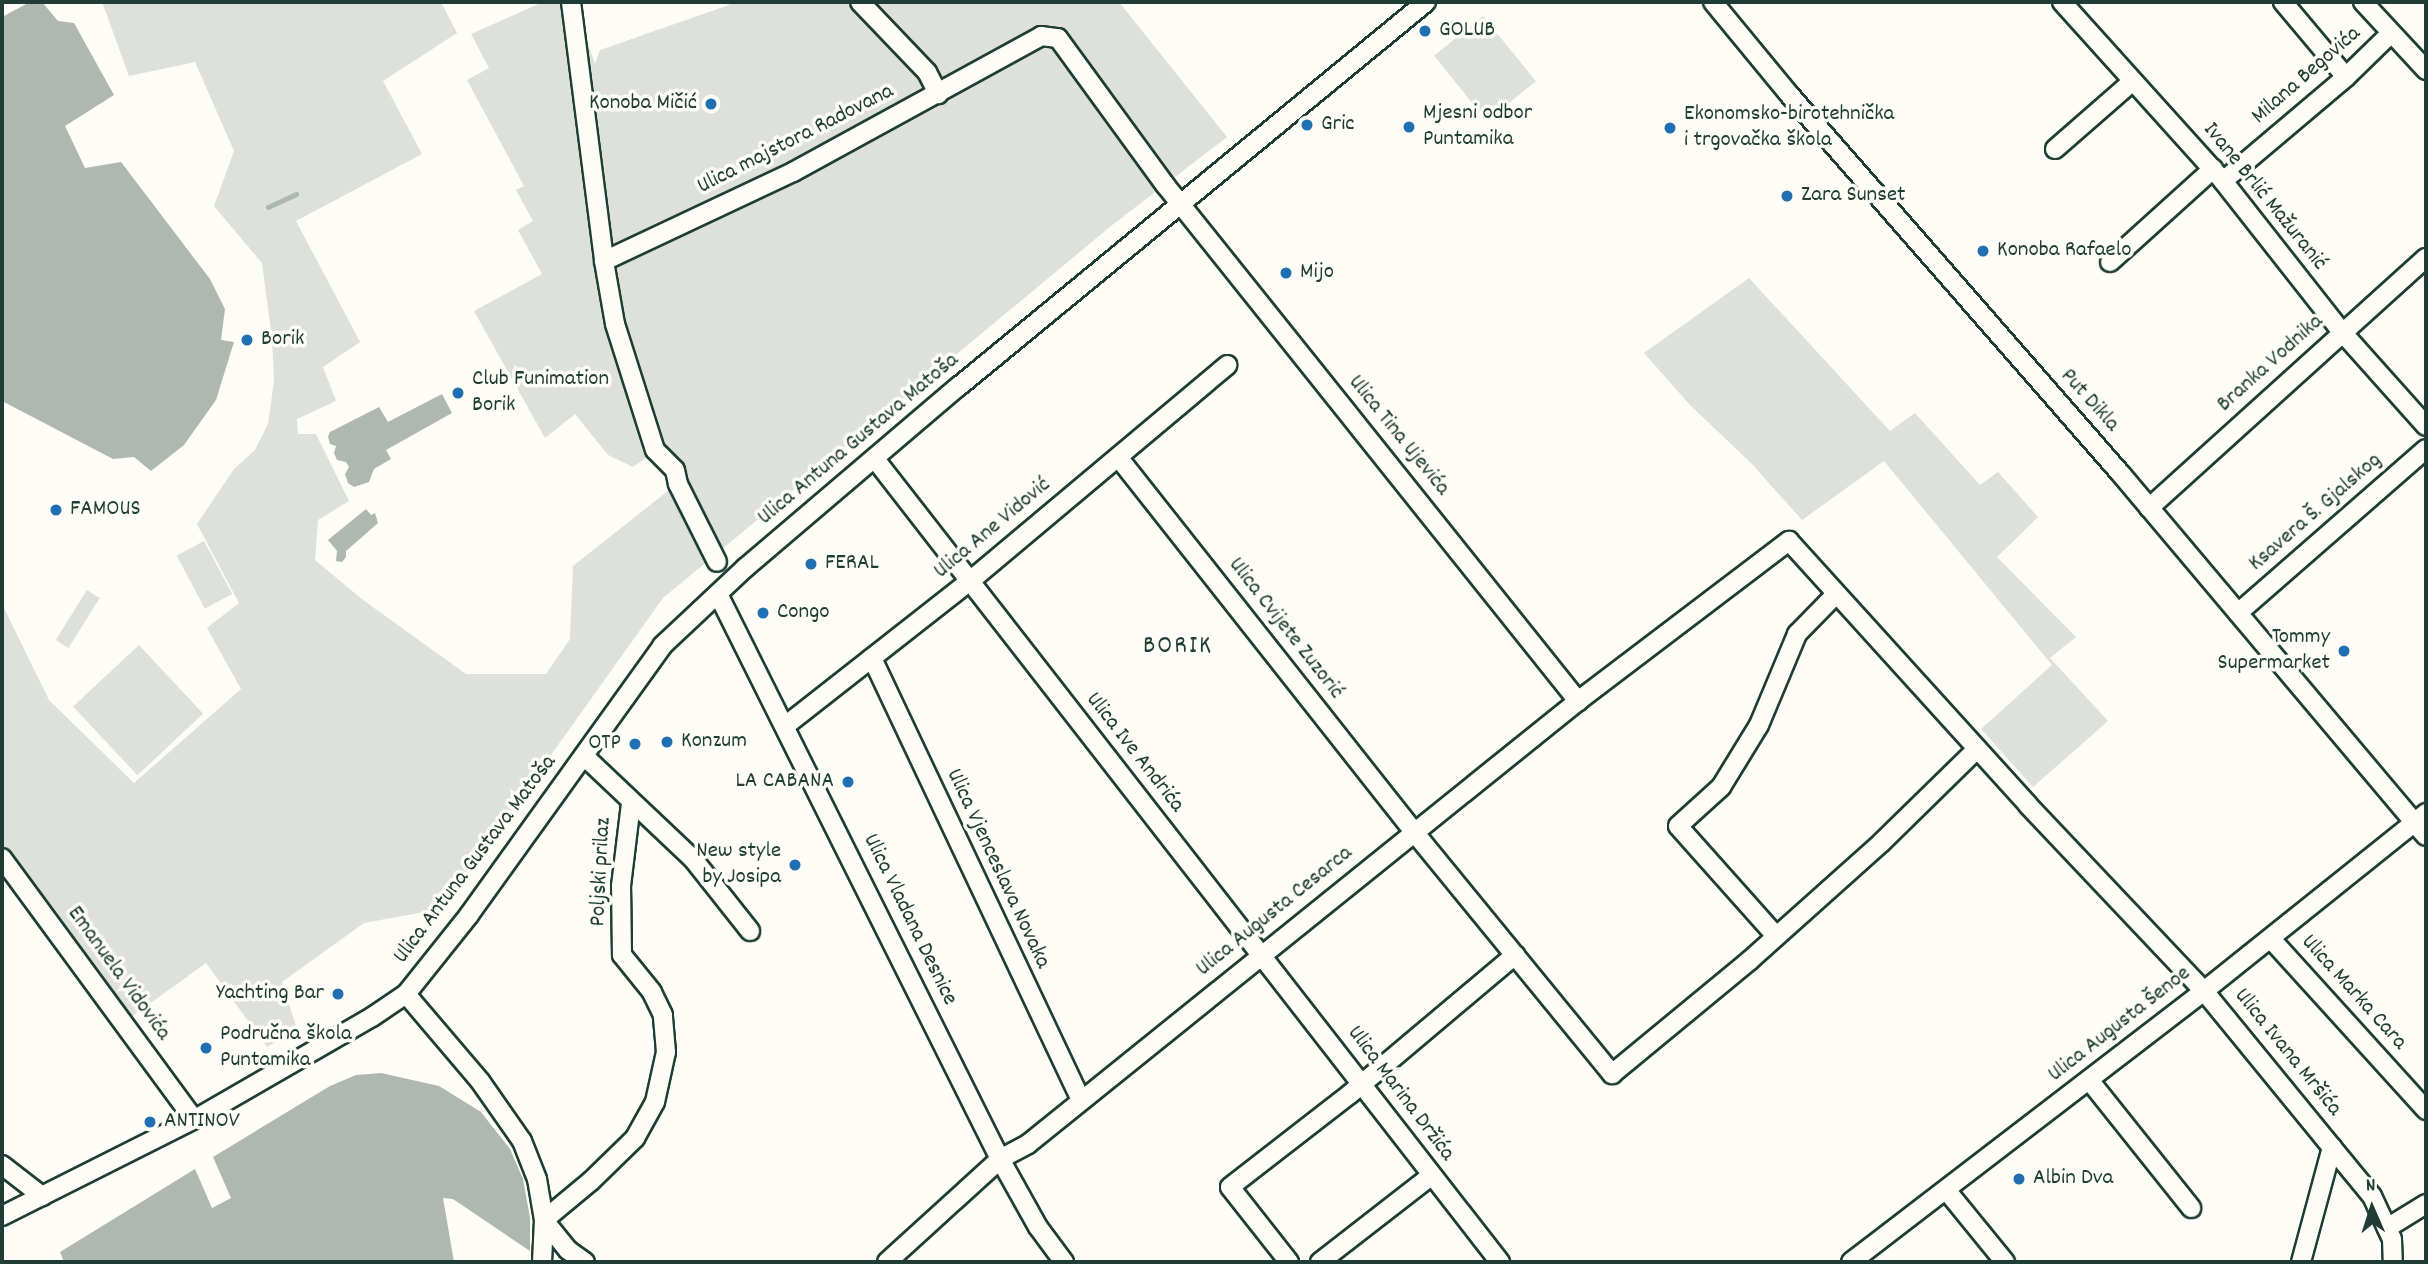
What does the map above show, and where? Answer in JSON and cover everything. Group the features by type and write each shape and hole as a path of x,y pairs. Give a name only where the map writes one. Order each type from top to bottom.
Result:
{"street":[{"path":"571,2 604,261 615,324 655,450 675,470 678,484 717,562"},
{"path":"860,2 927,72 938,94"},
{"name":"Ulica Antuna Gustava Matoša","path":"2,1216 194,1119 372,1017 406,994 469,915 662,646 718,594 875,459 1179,202 1426,2"},
{"name":"Put Dikla","path":"1713,2 1797,103 2423,824"},
{"name":"Ivane Brlić Mažuranić","path":"2062,2 2218,175 2342,332 2426,426"},
{"path":"2283,2 2346,77"},
{"path":"2362,2 2426,70"},
{"name":"Milana Begovića","path":"2110,262 2346,77 2390,34"},
{"name":"Ulica majstora Radovana","path":"604,261 793,172 1041,36 1058,38 1179,202"},
{"path":"2055,149 2133,81"},
{"name":"Ulica Tina Ujevića","path":"1179,202 1578,701"},
{"name":"Branka Vodnika","path":"2149,508 2426,258"},
{"name":"Ulica Ane Vidović","path":"785,726 970,582 1227,365"},
{"name":"Ksavera Š. Gjalskog","path":"2238,613 2426,449"},
{"name":"Ulica Cvijete Zuzorić","path":"1118,457 1414,832 1612,1074 1776,936"},
{"name":"Ulica Ive Andrića","path":"875,459 1261,954"},
{"name":"Ulica Augusta Cesarca","path":"887,1262 1000,1159 1028,1144 1080,1099 1578,701 1789,541 1836,594"},
{"name":"Ulica Vladana Desnice","path":"718,594 1000,1159 1038,1227 1064,1262"},
{"path":"1836,594 1797,634 1759,725 1721,787 1678,826 1776,936 1882,842 1977,749"},
{"name":"Ulica Ivana Mršića","path":"1836,594 2204,991 2372,1196 2392,1239 2393,1262"},
{"name":"Ulica Vjenceslava Novaka","path":"872,658 1080,1099"},
{"path":"584,757 693,859 750,931"},
{"name":"Poljski prilaz","path":"544,1220 591,1181 635,1138 654,1102 666,1052 663,1015 652,992 622,955 621,886 631,803"},
{"name":"Ulica Augusta Šenoe","path":"1851,1262 2423,824"},
{"name":"Emanuela Vidovića","path":"2,858 194,1119"},
{"name":"Ulica Marka Cara","path":"2271,939 2426,1110"},
{"name":"Ulica Marina Držića","path":"1261,954 1500,1262"},
{"path":"1289,1262 1230,1187 1362,1083 1515,955"},
{"path":"406,994 480,1081 522,1141 537,1179 544,1220 542,1262"},
{"path":"2089,1080 2190,1208"},
{"name":"Ulica Ivana Mršića","path":"2301,1262 2332,1147"},
{"path":"2,1166 42,1196"},
{"path":"1320,1262 1432,1176"},
{"path":"1947,1191 2005,1262"},
{"path":"2387,1228 2426,1204"},
{"path":"544,1220 568,1250 585,1262"}],"shaded area":[{"path":"30,2 42,2 58,21 74,23 114,95 65,126 85,168 121,162 210,279 225,309 221,340 234,342 216,400 184,445 151,471 134,457 113,459 2,401 2,17"},
{"path":"102,2 441,2 457,33 383,81 422,154 296,221 360,342 323,367 336,401 297,419 298,434 316,434 349,501 318,520 315,560 363,600 466,674 546,674 570,639 573,566 678,483 656,451 633,467 608,455 575,414 545,438 474,311 542,274 518,230 533,221 516,190 524,186 467,80 489,68 471,34 543,2 574,2 595,64 600,50 729,5 728,2 1119,2 1227,137 1111,226 663,598 441,909 364,923 282,982 297,1029 267,1047 206,963 123,1023 2,858 2,604 49,700 134,783 241,689 207,628 239,603 197,524 234,469 255,450 268,424 274,381 272,339 262,263 214,206 234,151 195,62 129,76"},
{"path":"1483,16 1536,81 1487,121 1434,56"},
{"path":"1749,278 1890,431 1915,413 1980,485 1998,472 2038,517 1997,557 2076,637 2050,658 2108,721 2033,787 1981,729 2052,665 1884,461 1802,520 1751,463 1690,405 1644,353"},
{"path":"442,394 452,413 386,450 391,459 374,469 369,482 354,487 348,483 345,474 349,467 346,462 337,460 334,453 336,446 330,444 328,437 330,432 379,407 388,422"},
{"path":"366,509 371,515 375,513 378,523 346,551 342,562 336,561 337,551 328,540"},
{"path":"204,541 232,594 205,609 177,556"},
{"path":"87,590 100,598 68,648 56,640"},
{"path":"139,645 203,714 137,775 73,706"},
{"path":"381,1073 439,1086 481,1112 510,1149 523,1179 530,1218 530,1251 453,1199 443,1198 454,1262 64,1262 60,1252 195,1169 212,1208 231,1198 213,1157 330,1086 356,1075"}],"waterway":[{"path":"268,207 296,194"}],"place":[{"name":"GOLUB","path":"1425,31"},
{"name":"Konoba Mičić","path":"711,104"},
{"name":"Gric","path":"1307,125"},
{"name":"Mjesni odbor Puntamika","path":"1409,127"},
{"name":"Ekonomsko-birotehnička i trgovačka škola","path":"1670,128"},
{"name":"Zara Sunset","path":"1787,196"},
{"name":"Konoba Rafaelo","path":"1983,251"},
{"name":"Mijo","path":"1286,273"},
{"name":"Borik","path":"247,340"},
{"name":"Club Funimation Borik","path":"458,393"},
{"name":"FAMOUS","path":"56,510"},
{"name":"FERAL","path":"811,564"},
{"name":"Congo","path":"763,613"},
{"name":"Tommy Supermarket","path":"2344,651"},
{"name":"Konzum","path":"667,742"},
{"name":"OTP","path":"635,744"},
{"name":"LA CABANA","path":"848,782"},
{"name":"New style by Josipa","path":"795,865"},
{"name":"Yachting Bar","path":"338,994"},
{"name":"Područna škola Puntamika","path":"206,1048"},
{"name":"ANTINOV","path":"150,1122"},
{"name":"Albin Dva","path":"2019,1179"}],"district":[{"name":"BORIK","path":"1178,647"}]}
